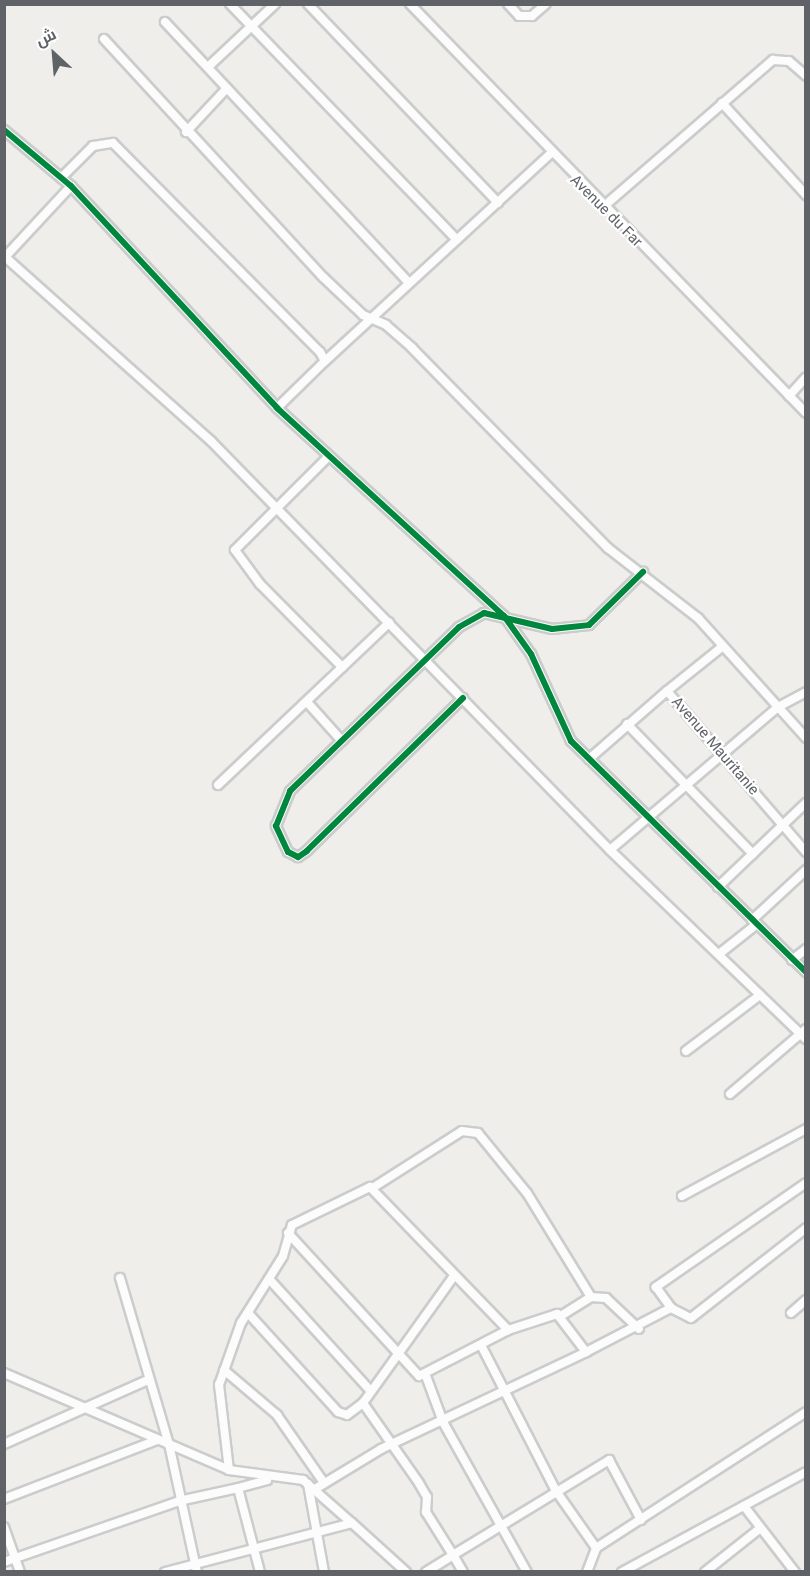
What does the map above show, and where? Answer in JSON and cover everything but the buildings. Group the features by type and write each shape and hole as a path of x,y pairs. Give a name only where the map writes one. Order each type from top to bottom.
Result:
{"street":[{"path":"230,4 457,240"},
{"path":"208,67 275,4"},
{"path":"308,4 498,202"},
{"name":"Avenue du Far","path":"410,4 550,154 806,413"},
{"path":"508,4 519,16 532,16 546,4"},
{"path":"165,22 409,283"},
{"path":"104,39 186,132 323,277 363,315 372,317 412,348 608,548 643,572 722,647 806,738"},
{"path":"603,207 773,60 789,61 806,76"},
{"path":"186,132 227,88"},
{"path":"722,103 806,195"},
{"path":"4,130 71,186 277,408 504,616 531,654 566,733 589,759 806,972"},
{"path":"61,178 93,146 112,143 325,361"},
{"path":"277,408 372,317 550,154"},
{"path":"71,186 5,256 212,441 275,508 427,658 610,850 760,995 804,1034 730,1094"},
{"path":"789,396 806,377"},
{"path":"329,456 237,545 237,559 342,667"},
{"path":"463,698 307,851 293,856 277,835 283,803 342,741 468,620 484,613 552,629 589,625 643,572"},
{"path":"218,785 389,623"},
{"path":"667,691 722,647"},
{"name":"Avenue Mauritanie","path":"589,759 667,691 724,754 806,852"},
{"path":"610,850 686,790 778,708 806,692"},
{"path":"307,702 342,741"},
{"path":"627,724 686,790 753,854"},
{"path":"718,887 806,803"},
{"path":"719,954 806,870"},
{"path":"792,960 806,949"},
{"path":"686,1051 760,995"},
{"path":"682,1196 806,1129"},
{"path":"229,1470 219,1399 224,1370 248,1313 270,1280 288,1233 300,1219 374,1187 457,1134 475,1131 527,1193 591,1297"},
{"path":"806,1183 656,1284 671,1308 685,1318 696,1316 806,1228"},
{"path":"374,1187 454,1276 508,1330"},
{"path":"288,1233 398,1354 426,1376 443,1422 527,1572"},
{"path":"248,1313 338,1412 347,1415 363,1403 369,1389 398,1354 454,1276"},
{"path":"120,1278 148,1380 169,1444 179,1501 196,1568"},
{"path":"270,1280 369,1389"},
{"path":"426,1376 482,1347 508,1330 560,1316 591,1297 606,1298 639,1329"},
{"path":"790,1313 806,1300"},
{"path":"311,1486 324,1483 392,1444 508,1392 586,1352 639,1329 671,1308"},
{"path":"560,1316 586,1352"},
{"path":"482,1347 508,1392 556,1491 596,1548"},
{"path":"224,1370 277,1415 324,1483"},
{"path":"4,1373 84,1411 229,1470 273,1479"},
{"path":"4,1444 84,1411 148,1380"},
{"path":"363,1403 427,1497 426,1512 463,1572"},
{"path":"587,1572 596,1548 806,1412"},
{"path":"4,1499 157,1440"},
{"path":"426,1572 556,1491 613,1460 640,1520"},
{"path":"622,1572 806,1472"},
{"path":"4,1562 179,1501 273,1479 297,1478 311,1486 406,1572"},
{"path":"311,1486 316,1534 324,1572"},
{"path":"238,1488 260,1572"},
{"path":"744,1506 759,1529 795,1572"},
{"path":"165,1572 196,1568 254,1546 316,1534 352,1523"},
{"path":"4,1527 20,1572"},
{"path":"705,1572 759,1529"}],"cycle path":[{"path":"4,130 71,186 277,408 504,616 531,654 571,741 806,972"},
{"path":"463,698 307,851 298,857 288,852 276,826 290,791 459,627 484,613 552,629 589,625 643,572"}]}
